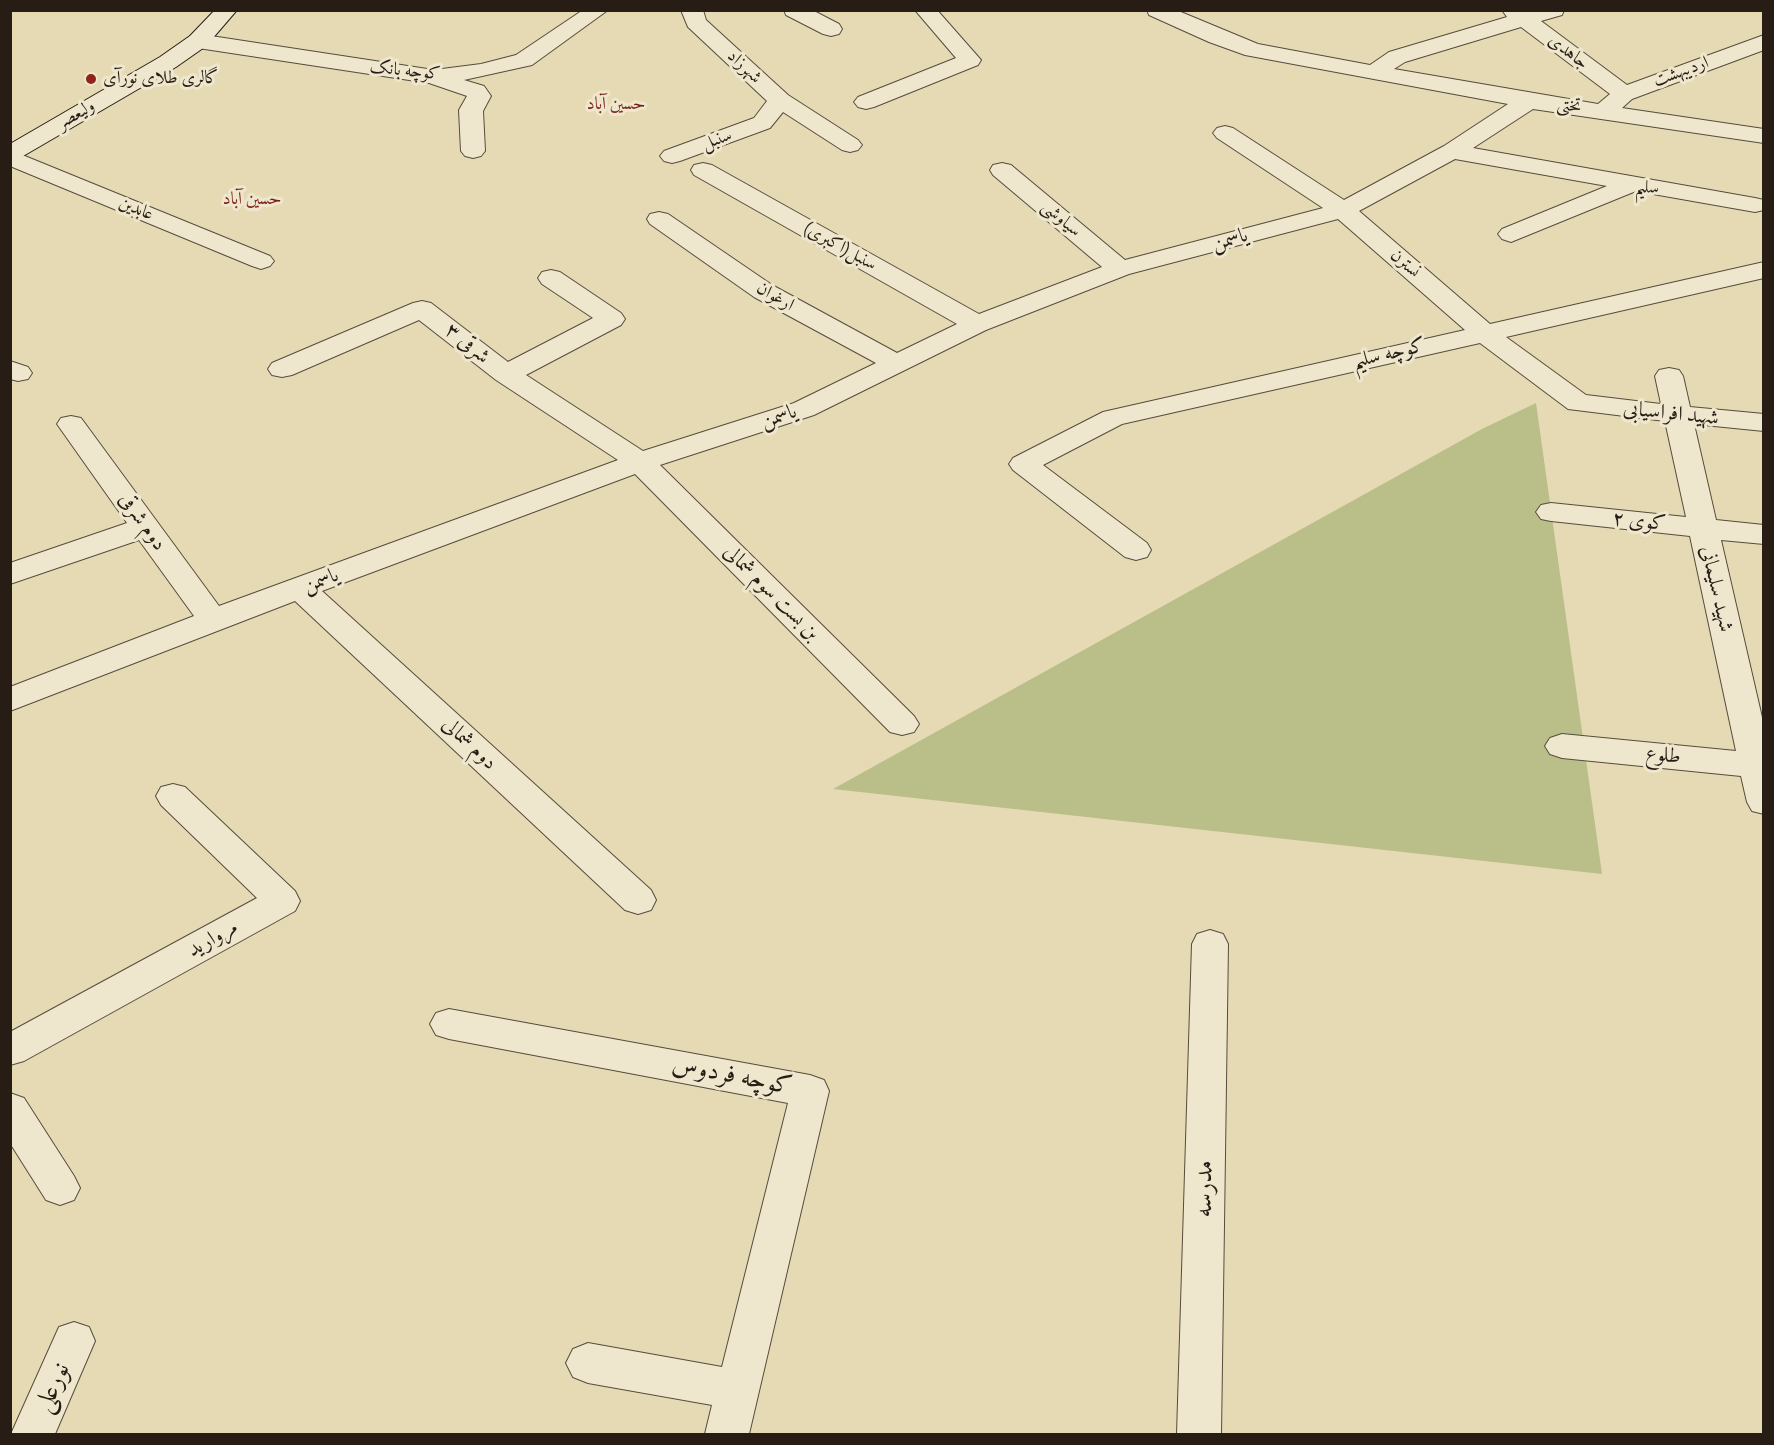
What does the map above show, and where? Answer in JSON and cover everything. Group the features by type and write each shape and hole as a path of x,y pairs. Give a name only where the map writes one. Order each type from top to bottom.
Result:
{"street":[{"name":"ولیعصر","path":"10,155 168,62 198,41 227,10"},
{"name":"کوچه بانک","path":"198,41 434,77 481,71 524,60 598,10"},
{"name":"شهرزاد","path":"692,10 696,22 780,100 762,123"},
{"path":"794,10 831,29"},
{"path":"866,102 970,60 925,10"},
{"name":"تختی","path":"1156,10 1217,38 1253,50 1529,101 1764,136"},
{"path":"1374,72 1397,57 1518,15 1554,10"},
{"name":"جاهدی","path":"1518,15 1624,94"},
{"name":"اردیبهشت","path":"1604,111 1624,94 1764,42"},
{"path":"434,77 476,91 479,96 476,105 471,110 473,151"},
{"path":"780,100 850,145"},
{"name":"یاسمن","path":"10,700 213,620 640,462 804,409 977,324 1120,269 1343,210 1452,151 1529,101"},
{"name":"سنبل","path":"672,156 762,123"},
{"name":"نسترن","path":"1225,133 1343,210 1483,332 1578,403"},
{"path":"1452,151 1635,183"},
{"name":"عابدین","path":"10,155 261,261"},
{"name":"سنبل(اکبری)","path":"703,170 977,324"},
{"name":"سیاوشی","path":"1002,170 1120,269"},
{"name":"سلیم","path":"1511,234 1635,183 1755,204"},
{"name":"ارغوان","path":"659,219 763,291 897,364"},
{"name":"کوچه سلیم","path":"1136,550 1023,464 1113,418 1483,332 1764,270"},
{"path":"506,374 612,319 551,278"},
{"name":"۳ شرقی","path":"282,369 422,309 506,374 640,462"},
{"name":"شهید سلیمانی","path":"1669,376 1760,766 1764,802"},
{"name":"شهید افراسیابی","path":"1578,403 1764,423"},
{"name":"دوم شرقی","path":"71,424 213,620"},
{"name":"بن بست سوم شمالی","path":"640,462 902,724"},
{"name":"کوی ۲","path":"1551,512 1764,535"},
{"path":"10,574 146,527"},
{"name":"دوم شمالی","path":"301,589 638,900"},
{"name":"طلوع","path":"1562,746 1760,766"},
{"name":"مروارید","path":"10,1050 282,901 173,796"},
{"name":"مدرسه","path":"1199,1434 1210,944"},
{"name":"کوچه فردوس","path":"449,1024 810,1091 727,1434"},
{"path":"10,1109 60,1188"},
{"name":"نورعلی","path":"33,1434 74,1341"},
{"path":"588,1363 737,1390"}],"green space":[{"path":"1536,403 1602,874 833,789 1482,429"}],"place":[{"name":"گالری طلای نورآی","path":"91,79"}],"district":[{"name":"حسین آباد","path":"616,105"},
{"name":"حسین آباد","path":"252,200"}]}
